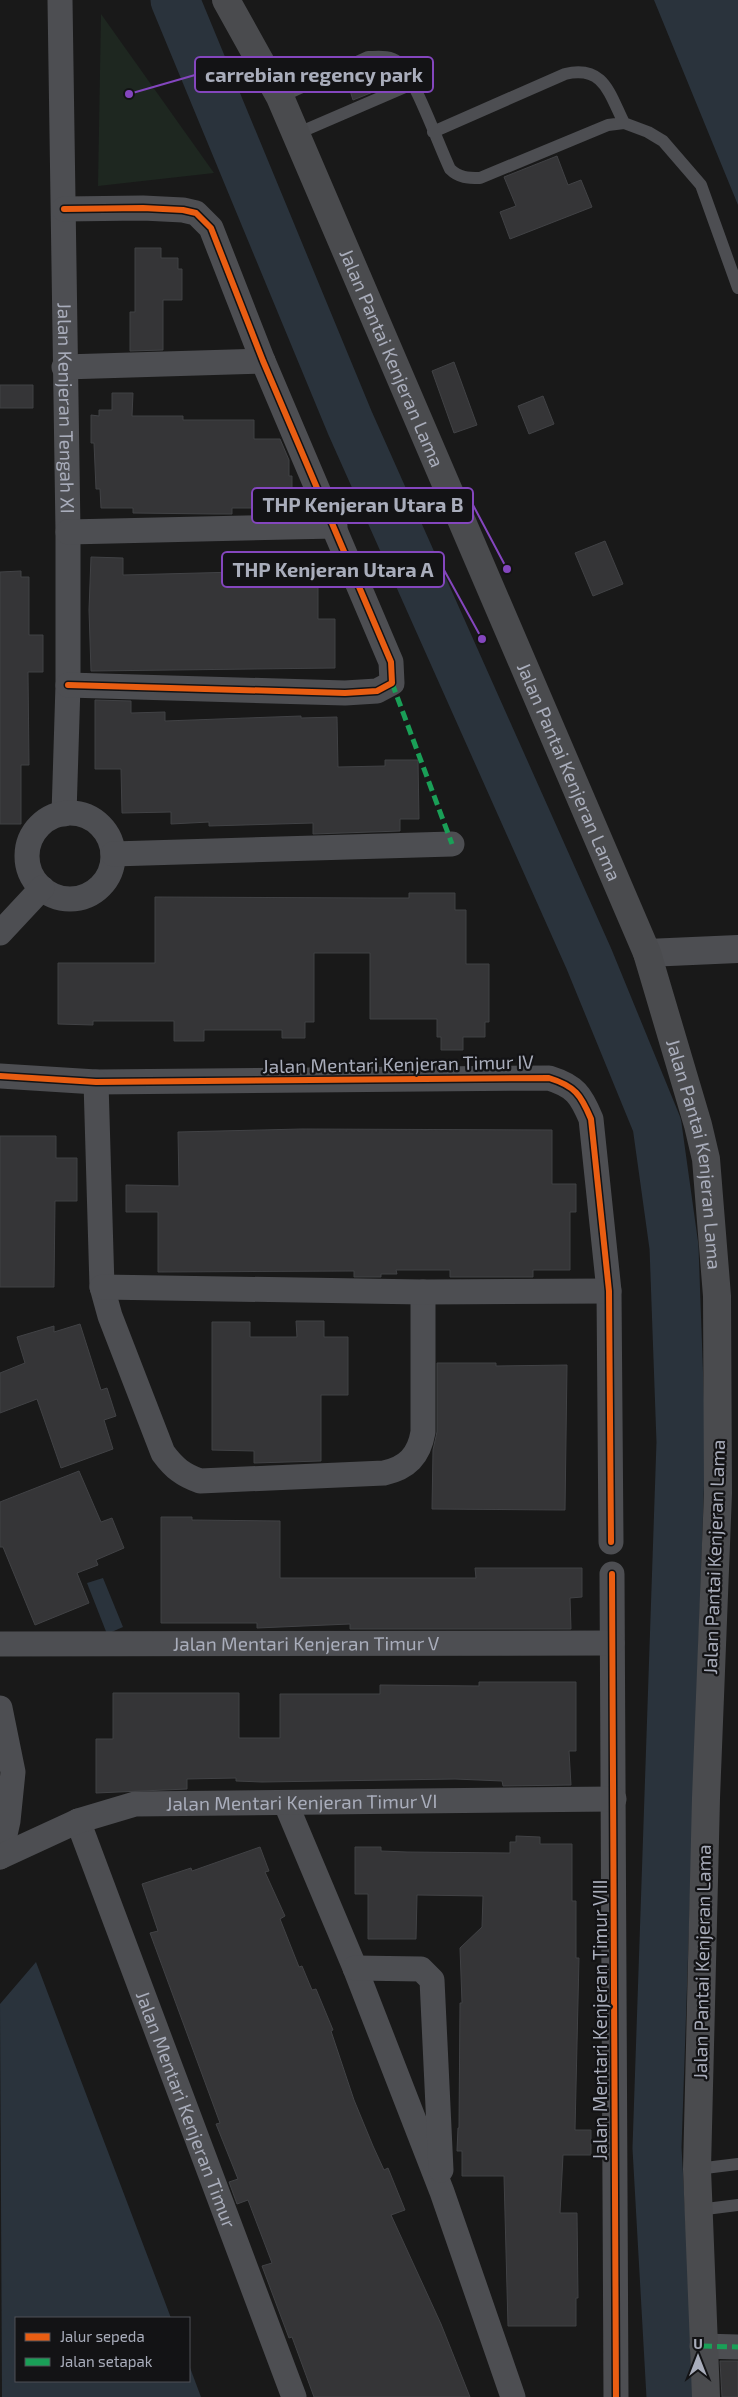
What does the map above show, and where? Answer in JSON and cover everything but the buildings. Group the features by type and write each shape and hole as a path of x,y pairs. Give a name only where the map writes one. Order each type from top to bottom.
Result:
{"main road":[{"name":"Jalan Pantai Kenjeran Lama","path":"228,1 280,97 647,953 696,1117 706,1159 717,1296 718,1493 706,1798 697,2169 702,2346 706,2397"}],"street":[{"name":"Jalan Kenjeran Tengah XI","path":"60,0 64,209 64,367 68,532 68,686 64,814"},
{"path":"64,209 143,208 183,210 196,213 211,228 263,361 335,526 391,662 392,683 377,691 345,693 68,686"},
{"path":"64,367 263,361"},
{"path":"68,532 335,526"},
{"path":"64,814 78,814 97,823 110,840 113,854 111,868 105,881 95,891 82,897 68,899 54,896 42,888 33,878 28,865 27,851 31,837 45,822 64,814"},
{"path":"113,854 452,844"},
{"path":"0,933 42,888"},
{"path":"647,953 735,949"},
{"name":"Jalan Mentari Kenjeran Timur IV","path":"0,1076 96,1082 549,1078 566,1084 582,1098 591,1119 609,1292 611,1542"},
{"path":"96,1082 102,1287 110,1316 163,1453 173,1467 185,1476 200,1481 384,1473 406,1466 414,1457 421,1444 423,1432 422,1292"},
{"path":"102,1287 422,1292 609,1292"},
{"path":"612,1574 612,1643"},
{"name":"Jalan Mentari Kenjeran Timur V","path":"0,1644 612,1643"},
{"name":"Jalan Mentari Kenjeran Timur VIII","path":"612,1643 616,2397"},
{"path":"0,1708 13,1772 8,1821 0,1857"},
{"name":"Jalan Mentari Kenjeran Timur VI","path":"0,1857 78,1821 134,1804 286,1804 614,1799"},
{"path":"286,1804 355,1968 442,2192 513,2397"},
{"name":"Jalan Mentari Kenjeran Timur","path":"78,1821 294,2397"},
{"path":"355,1968 421,1969 432,1980 442,2192"},
{"path":"702,2346 738,2347"}],"lane":[{"path":"280,97 368,58 383,56 397,62 412,84 450,169 456,176 480,178 587,132 624,123 648,132 662,142 701,185 738,288"},
{"path":"433,132 565,74 580,70 595,74 605,84 624,123"},
{"path":"296,134 412,84"},
{"path":"697,2169 738,2164"},
{"path":"698,2210 738,2205"}],"shaded area":[{"path":"654,0 738,0 738,205"},
{"path":"101,14 214,173 98,186"},
{"path":"103,1578 123,1627 107,1634 87,1583"},
{"path":"36,1962 171,2317 15,2317 15,2382 190,2382 190,2368 201,2397 2,2397 0,2004"}],"waterway":[{"path":"175,0 350,423 589,959 657,1125 674,1247 681,1442 657,2148 671,2397"}],"marked path":[{"path":"392,683 452,844"},
{"path":"702,2346 738,2347"}],"cycle path":[{"path":"64,209 143,208 183,210 196,213 211,228 263,361 391,662 392,683 377,691 345,693 68,685"},
{"path":"0,1076 96,1082 549,1078 571,1088 584,1104 591,1119 609,1291 611,1542"},
{"path":"612,1574 616,2397"}],"place":[{"name":"carrebian regency park","path":"129,94"},
{"name":"THP Kenjeran Utara B","path":"507,569"},
{"name":"THP Kenjeran Utara A","path":"482,639"}]}
